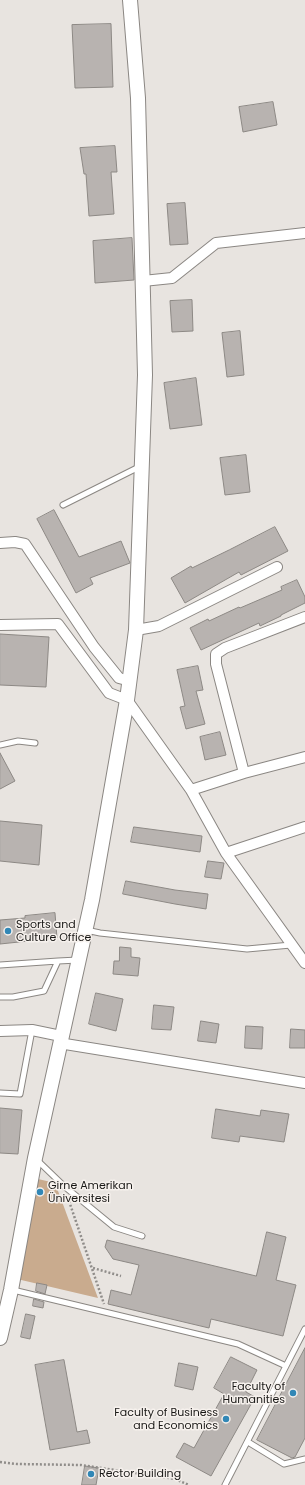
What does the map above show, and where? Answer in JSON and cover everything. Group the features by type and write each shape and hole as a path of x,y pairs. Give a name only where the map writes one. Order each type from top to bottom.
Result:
{"street":[{"path":"0,1338 3,1310 11,1290 35,1158 60,1040 86,930 127,700 136,630 145,375 138,98 130,0"},
{"path":"143,281 172,278 216,243 305,233"},
{"path":"0,543 20,542 25,544 94,647 119,678 130,681"},
{"path":"136,630 159,626 277,567"},
{"path":"244,773 216,664 216,654 225,648 305,617"},
{"path":"0,625 58,624 109,693 127,700 191,790 226,853 305,963"},
{"path":"191,790 244,773 305,757"},
{"path":"226,853 305,827"},
{"path":"0,1031 32,1030 60,1040 305,1083"}],"lane":[{"path":"63,506 142,465"},
{"path":"0,745 18,741 35,743"},
{"path":"86,930 100,933 247,949 291,945"},
{"path":"0,966 78,960"},
{"path":"0,997 13,997 44,991 58,961"},
{"path":"0,1093 20,1094 32,1030"},
{"path":"35,1158 64,1186 114,1227 142,1236"},
{"path":"11,1290 238,1344 286,1366"},
{"path":"225,1485 305,1329"},
{"path":"248,1442 284,1464 305,1458"}],"path":[{"path":"64,1186 106,1312"},
{"path":"92,1268 121,1276"},
{"path":"0,1462 17,1464 81,1465 175,1479 189,1485"}],"shaded area":[{"path":"38,1179 55,1183 98,1298 17,1279"}],"building":[{"path":"111,24 113,87 75,88 72,25"},
{"path":"273,102 277,125 243,132 239,107"},
{"path":"115,146 117,172 111,172 114,214 89,216 86,174 84,174 80,148"},
{"path":"185,203 188,244 170,245 167,204"},
{"path":"132,238 134,280 95,283 93,241"},
{"path":"192,300 193,331 172,332 170,301"},
{"path":"240,331 244,375 227,377 222,333"},
{"path":"196,378 202,425 170,429 164,383"},
{"path":"246,455 250,492 225,495 220,458"},
{"path":"54,510 79,557 121,541 130,563 90,578 93,584 76,593 37,519"},
{"path":"275,527 288,551 241,575 239,572 185,603 171,578 191,566 192,568"},
{"path":"297,580 305,597 305,603 260,626 259,623 201,650 190,628 208,619 209,621 282,590 281,587"},
{"path":"0,634 49,637 46,687 0,685"},
{"path":"198,666 203,690 196,691 205,724 186,729 180,707 185,706 177,670"},
{"path":"220,732 226,755 205,760 200,737"},
{"path":"0,753 15,781 0,789"},
{"path":"0,821 42,825 39,865 0,861"},
{"path":"134,827 202,836 200,852 131,842"},
{"path":"208,861 224,863 221,879 205,877"},
{"path":"126,881 175,890 208,894 206,909 123,894"},
{"path":"55,913 57,938 0,944 0,920"},
{"path":"120,947 131,948 131,957 140,958 138,976 113,974 114,961 119,961"},
{"path":"96,993 123,999 116,1031 89,1024"},
{"path":"154,1005 174,1007 171,1030 152,1029"},
{"path":"201,1021 219,1024 216,1043 198,1041"},
{"path":"246,1026 263,1027 262,1049 245,1048"},
{"path":"291,1029 305,1030 305,1048 290,1048"},
{"path":"0,1108 22,1110 18,1154 0,1153"},
{"path":"216,1109 260,1116 261,1110 289,1114 284,1142 240,1136 239,1142 212,1138"},
{"path":"267,1232 286,1237 276,1280 296,1285 283,1336 211,1319 209,1328 108,1304 111,1290 131,1295 139,1265 113,1259 105,1247 107,1240 256,1276"},
{"path":"37,1283 47,1285 45,1294 36,1291"},
{"path":"34,1299 44,1302 43,1308 33,1306"},
{"path":"26,1314 35,1316 30,1339 21,1337"},
{"name":"Faculty of Humanities","path":"305,1348 305,1438 295,1457 292,1458 257,1440"},
{"name":"Faculty of Business and Economics","path":"231,1357 257,1370 246,1392 255,1397 211,1476 176,1457 184,1443 194,1448 224,1394 214,1388"},
{"path":"64,1360 77,1432 87,1430 90,1443 50,1450 35,1365"},
{"path":"179,1363 198,1367 193,1390 175,1386"},
{"name":"Rector Building","path":"85,1466 99,1468 96,1485 82,1485"}],"place":[{"name":"Sports and Culture Office","path":"8,931"},
{"name":"Girne Amerikan Üniversitesi","path":"40,1192"},
{"name":"Faculty of Humanities","path":"293,1393"},
{"name":"Faculty of Business and Economics","path":"226,1419"},
{"name":"Rector Building","path":"91,1474"}]}
